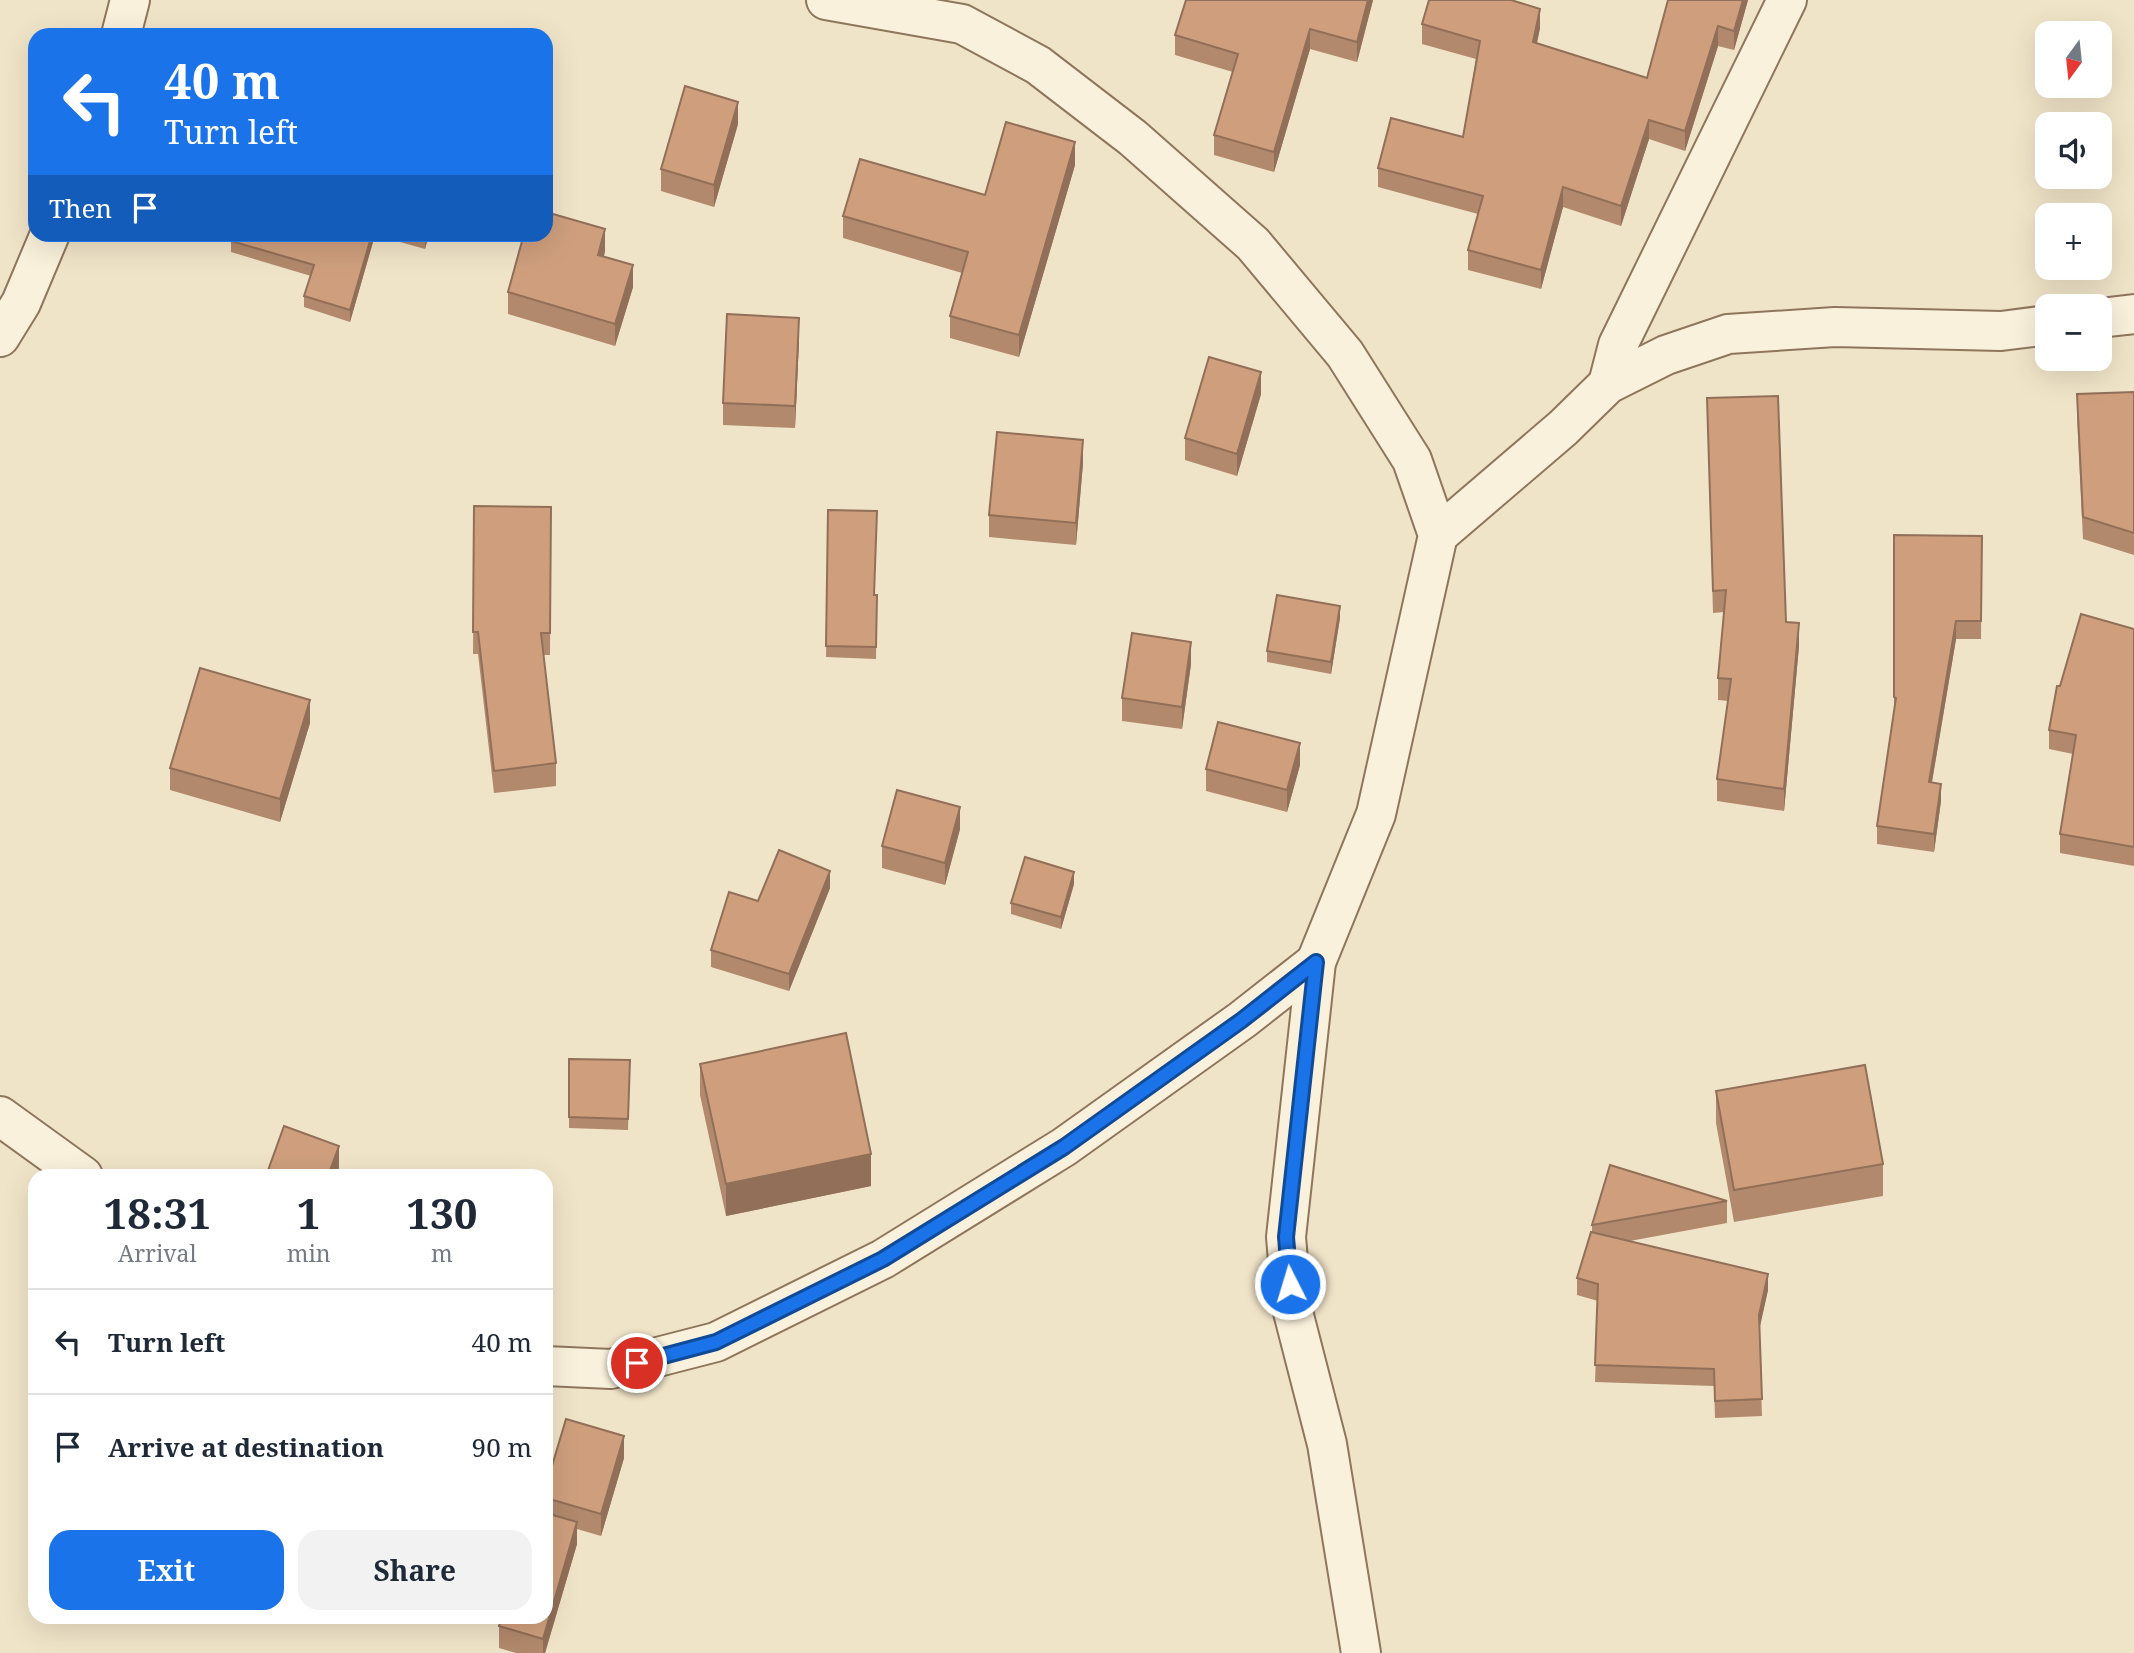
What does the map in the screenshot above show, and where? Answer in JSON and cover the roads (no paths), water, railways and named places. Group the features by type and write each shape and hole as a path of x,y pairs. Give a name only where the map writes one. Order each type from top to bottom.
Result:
{"street":[{"path":"123,28 130,0"},
{"path":"826,0 962,23 1038,65 1133,138 1253,244 1345,354 1412,460 1438,535 1376,814 1316,962 1286,1237 1292,1308 1327,1444 1361,1653"},
{"path":"1608,384 1618,345 1787,0"},
{"path":"0,337 21,303 47,242"},
{"path":"2112,317 2134,314"},
{"path":"1438,535 1563,428 1608,384 1666,355 1728,334 1835,327 2001,331 2035,327"},
{"path":"553,1366 611,1369 716,1342 883,1259 1064,1147 1242,1020 1316,962"},
{"path":"0,1116 73,1169"}]}
